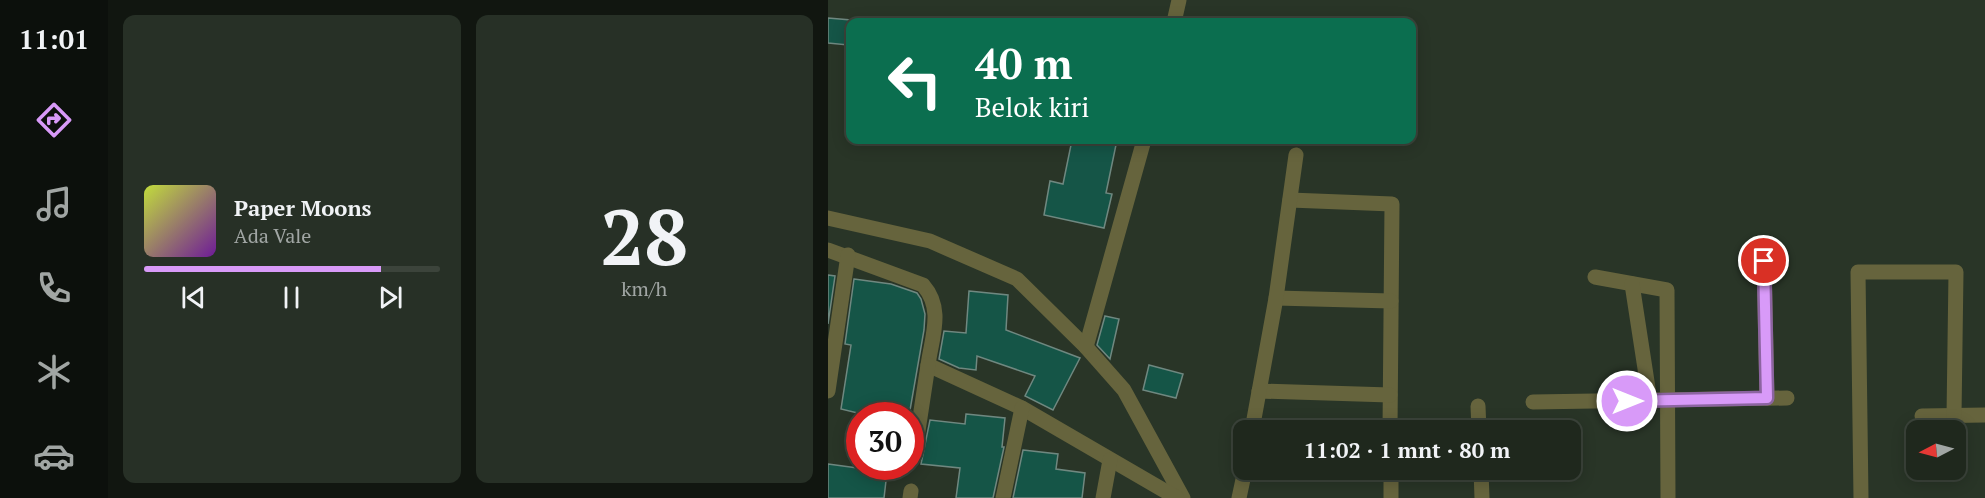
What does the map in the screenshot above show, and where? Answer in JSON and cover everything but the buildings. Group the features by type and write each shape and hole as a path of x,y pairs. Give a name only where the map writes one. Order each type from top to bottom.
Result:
{"street":[{"path":"1175,18 1179,0"},
{"path":"1086,347 1143,144"},
{"path":"1254,420 1276,298 1296,155"},
{"path":"1290,200 1392,204 1390,420"},
{"path":"828,218 930,241 1017,279 1086,347 1124,390 1183,498"},
{"path":"828,250 848,255 923,285 932,296 935,315 922,402"},
{"path":"828,391 848,255"},
{"path":"1764,261 1767,398"},
{"path":"1861,498 1858,272 1956,272 1954,416"},
{"path":"1595,277 1667,290 1668,498"},
{"path":"1632,284 1650,401"},
{"path":"1276,298 1391,301"},
{"path":"928,365 1022,408 1177,498"},
{"path":"1259,391 1390,395"},
{"path":"1533,402 1786,398"},
{"path":"1478,406 1479,420"},
{"path":"1004,498 1022,408"},
{"path":"1922,416 1985,415"},
{"path":"1102,498 1110,460"},
{"path":"1239,498 1243,480"},
{"path":"1390,480 1390,498"},
{"path":"1481,480 1482,498"}],"route":[{"path":"1627,401 1767,398 1764,261"}]}
